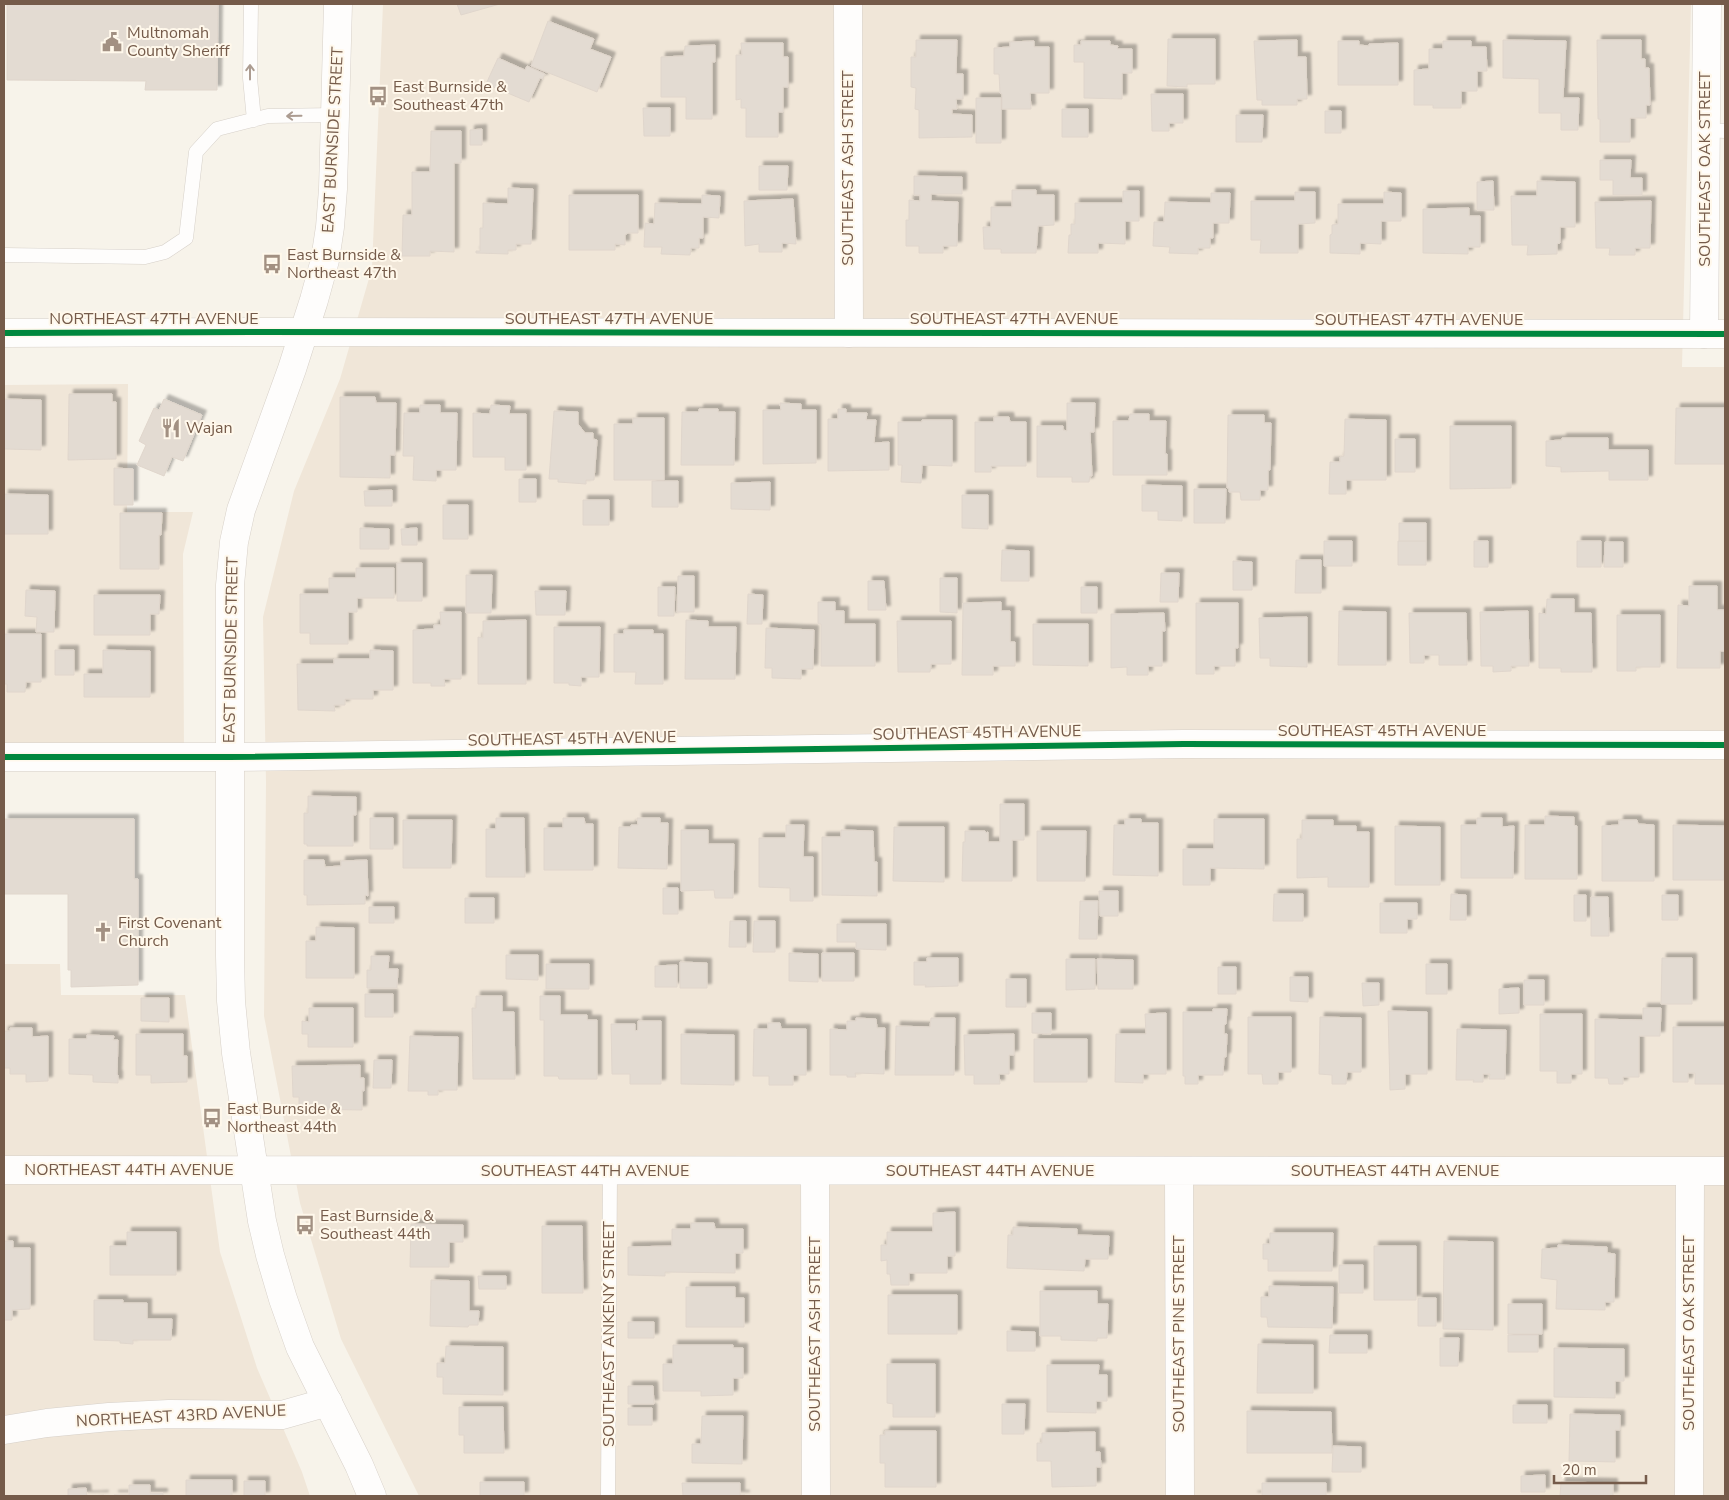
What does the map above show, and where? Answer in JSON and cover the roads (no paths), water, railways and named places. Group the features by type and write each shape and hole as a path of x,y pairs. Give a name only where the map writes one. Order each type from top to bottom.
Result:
{"street":[{"name":"EAST BURNSIDE STREET","path":"338,4 330,227 325,260 304,332 243,502 234,542 230,585 231,1001 236,1053 262,1221 283,1299 300,1347 372,1496"},
{"name":"SOUTHEAST ASH STREET","path":"848,4 849,333"},
{"name":"SOUTHEAST OAK STREET","path":"1707,4 1715,131 1715,334"},
{"name":"SOUTHEAST 47TH AVENUE","path":"304,332 1715,334"},
{"name":"NORTHEAST 47TH AVENUE","path":"4,333 304,332"},
{"name":"SOUTHEAST 45TH AVENUE","path":"4,757 229,757 1184,744 1725,745"},
{"name":"NORTHEAST 44TH AVENUE","path":"4,1170 254,1171"},
{"name":"SOUTHEAST 44TH AVENUE","path":"254,1171 1725,1171"},
{"name":"SOUTHEAST ASH STREET","path":"815,1171 816,1496"},
{"name":"SOUTHEAST PINE STREET","path":"1179,1171 1180,1496"},
{"name":"SOUTHEAST OAK STREET","path":"1689,1496 1690,1171"},
{"name":"NORTHEAST 43RD AVENUE","path":"4,1430 126,1416 169,1414 282,1415 328,1402"}],"lane":[{"path":"251,4 250,78 254,120"},
{"path":"4,256 145,258 165,252 186,238 196,152 217,129 268,116 335,115"},
{"name":"SOUTHEAST ANKENY STREET","path":"608,1496 610,1171"}],"place":[{"name":"Multnomah County Sheriff","path":"112,42"},
{"name":"East Burnside & Southeast 47th","path":"378,96"},
{"name":"East Burnside & Northeast 47th","path":"272,264"},
{"name":"Wajan","path":"171,428"},
{"name":"First Covenant Church","path":"103,932"},
{"name":"East Burnside & Northeast 44th","path":"212,1118"},
{"name":"East Burnside & Southeast 44th","path":"305,1225"}]}
